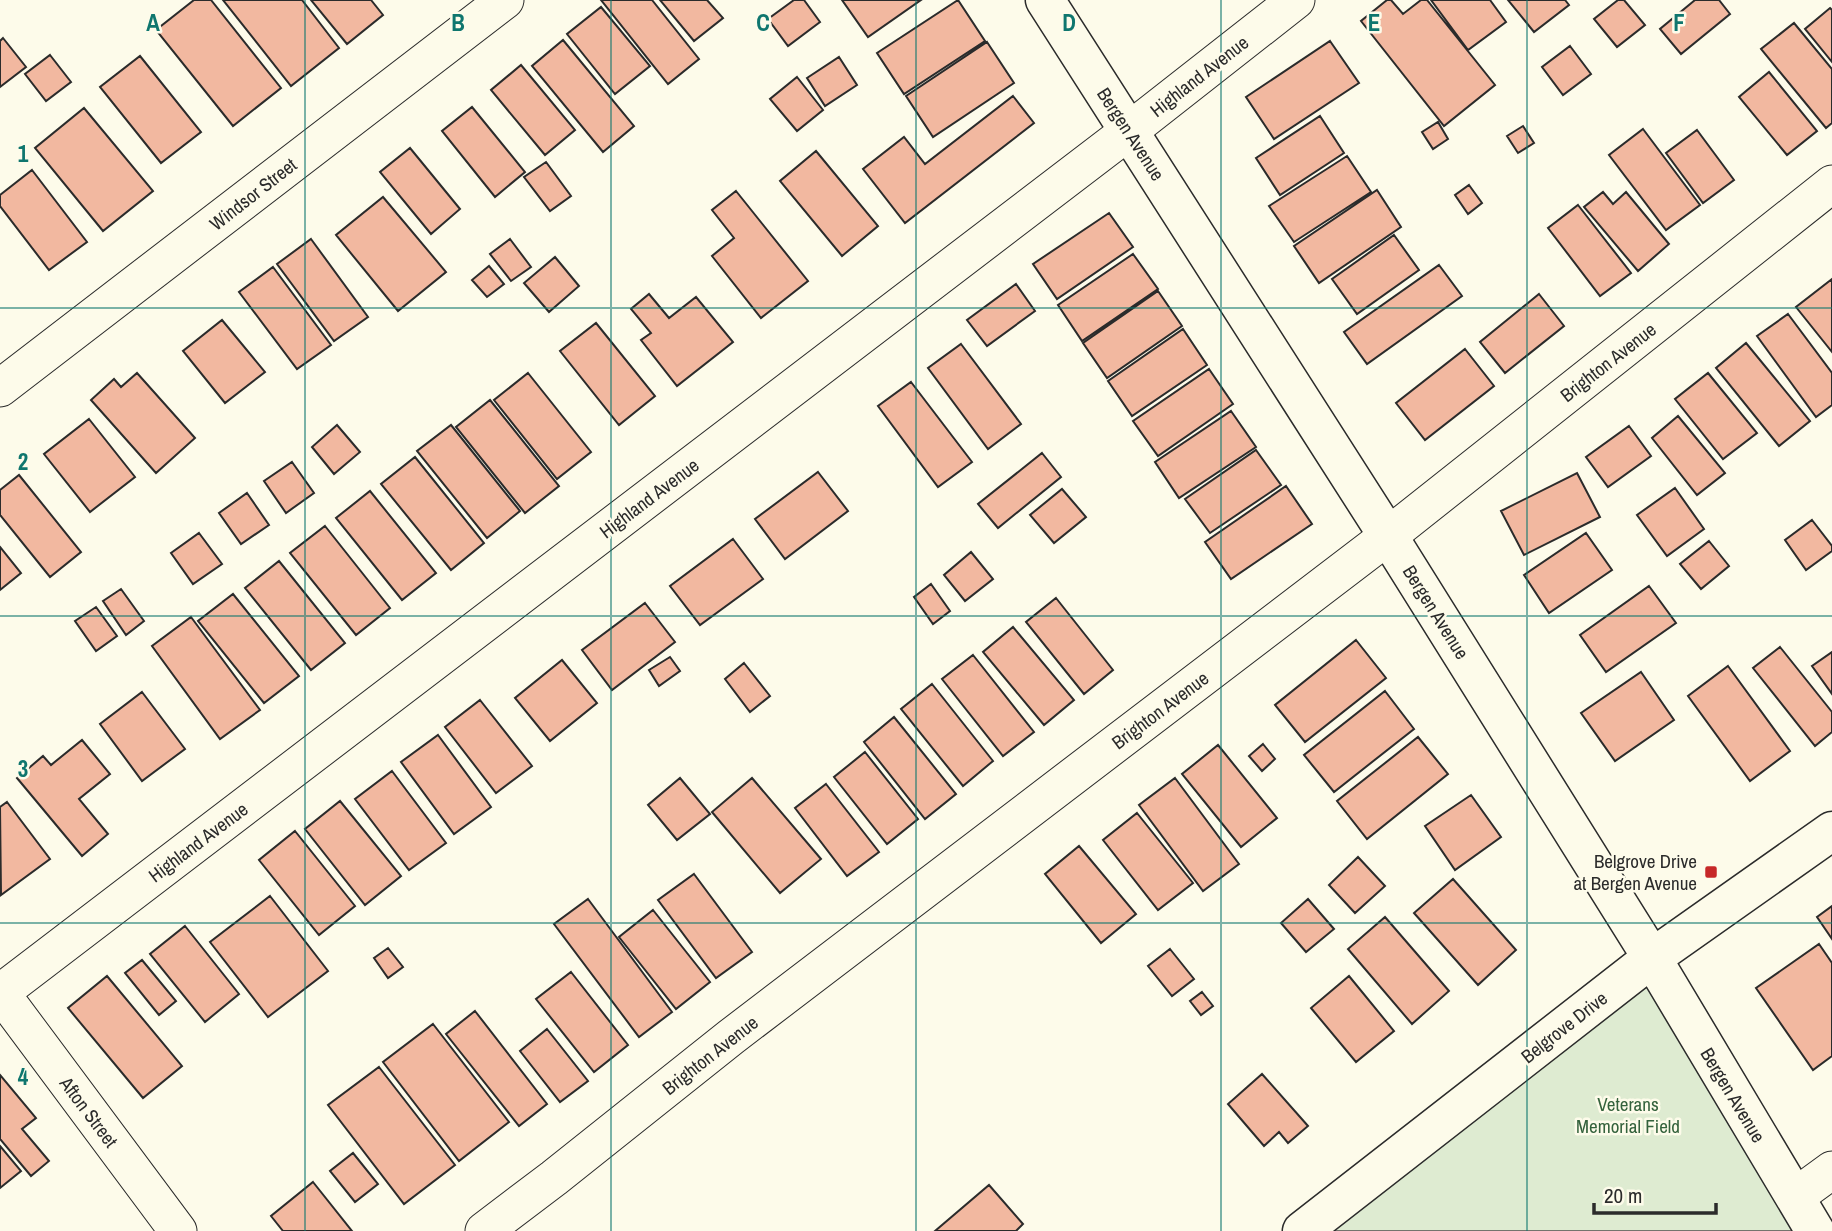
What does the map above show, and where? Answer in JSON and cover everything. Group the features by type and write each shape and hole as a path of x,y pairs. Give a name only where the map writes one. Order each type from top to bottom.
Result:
{"street":[{"name":"Windsor Street","path":"0,388 505,0"},
{"name":"Bergen Avenue","path":"1045,0 1388,536 1652,958 1815,1231"},
{"name":"Highland Avenue","path":"0,993 1129,131 1296,0"},
{"name":"Brighton Avenue","path":"484,1231 732,1037 1388,536 1832,184"},
{"name":"Belgrove Drive","path":"1302,1231 1652,958 1832,831"},
{"name":"Afton Street","path":"0,993 178,1231"},
{"path":"1795,1198 1832,1170"}],"green space":[{"name":"Veterans Memorial Field","path":"1661,943 1831,1231 1293,1231"}],"building":[{"path":"194,0 211,0 281,88 233,126 156,30"},
{"path":"223,0 302,0 339,48 291,86"},
{"path":"311,0 371,0 383,15 347,44"},
{"path":"601,0 652,0 699,59 668,84"},
{"path":"660,0 707,0 723,18 694,41"},
{"path":"794,0 804,0 820,22 788,46 768,19"},
{"path":"842,0 921,0 868,37"},
{"path":"958,0 985,41 904,94 877,53"},
{"path":"1387,0 1391,0 1403,14 1421,0 1427,0 1495,85 1444,126 1361,21"},
{"path":"1431,0 1490,0 1506,22 1468,50"},
{"path":"1508,0 1565,0 1569,5 1534,32"},
{"path":"1618,0 1624,0 1645,25 1617,47 1594,19"},
{"path":"1695,0 1719,0 1730,14 1681,54 1660,29"},
{"path":"601,7 650,66 615,94 567,34"},
{"path":"1830,8 1832,10 1832,62 1805,29"},
{"path":"1794,23 1832,69 1832,123 1826,128 1761,49"},
{"path":"3,38 26,67 0,87 0,41"},
{"path":"563,40 634,126 603,152 532,66"},
{"path":"1330,41 1359,83 1274,139 1246,97"},
{"path":"987,42 1014,83 933,137 906,96"},
{"path":"1570,46 1591,74 1563,95 1542,67"},
{"path":"50,55 71,82 46,101 25,74"},
{"path":"140,56 201,132 161,163 100,87"},
{"path":"839,57 857,85 825,106 807,78"},
{"path":"521,65 575,130 545,155 491,90"},
{"path":"1769,72 1817,131 1787,155 1739,97"},
{"path":"797,77 823,110 797,131 770,99"},
{"path":"1013,96 1034,123 905,223 863,169 904,137 925,164"},
{"path":"472,107 525,172 495,197 442,131"},
{"path":"84,108 153,191 103,231 35,148"},
{"path":"1320,116 1344,153 1280,195 1256,158"},
{"path":"1438,122 1448,139 1433,149 1422,132"},
{"path":"1523,126 1534,143 1518,153 1507,136"},
{"path":"1643,129 1700,205 1666,230 1609,155"},
{"path":"1697,130 1734,180 1703,203 1666,153"},
{"path":"410,148 460,209 431,234 380,172"},
{"path":"816,151 878,226 842,256 780,181"},
{"path":"1347,156 1371,192 1294,242 1269,206"},
{"path":"546,162 571,196 550,211 524,177"},
{"path":"32,170 87,242 49,270 0,206 0,195"},
{"path":"1469,185 1482,203 1468,214 1455,195"},
{"path":"1377,190 1401,227 1319,283 1294,246"},
{"path":"736,191 808,281 761,318 712,256 734,238 712,210"},
{"path":"1603,192 1613,204 1626,192 1669,244 1638,271 1584,207"},
{"path":"383,197 446,272 398,311 336,235"},
{"path":"1578,205 1631,273 1600,296 1548,228"},
{"path":"1109,213 1133,247 1057,299 1033,264"},
{"path":"1394,235 1419,270 1357,314 1332,279"},
{"path":"311,239 368,317 334,341 277,264"},
{"path":"510,239 531,267 511,281 490,254"},
{"path":"1133,254 1158,289 1082,341 1058,305"},
{"path":"555,257 579,286 549,312 524,283"},
{"path":"1439,265 1462,296 1367,364 1344,332"},
{"path":"489,266 504,284 487,297 472,280"},
{"path":"273,267 331,345 297,369 239,292"},
{"path":"1832,279 1832,352 1796,307"},
{"path":"1016,284 1035,311 987,346 967,320"},
{"path":"1158,291 1182,326 1107,378 1083,343"},
{"path":"649,294 669,318 696,297 733,342 677,386 641,340 651,333 631,309"},
{"path":"1539,294 1564,326 1505,373 1480,342"},
{"path":"1788,314 1832,373 1832,405 1816,417 1757,336"},
{"path":"222,320 265,372 225,403 183,351"},
{"path":"596,323 655,396 619,425 560,351"},
{"path":"1183,329 1207,365 1132,416 1108,381"},
{"path":"1746,343 1810,421 1779,446 1716,368"},
{"path":"961,344 1021,424 988,449 928,368"},
{"path":"1465,349 1494,386 1425,440 1396,403"},
{"path":"1209,369 1233,404 1158,456 1133,421"},
{"path":"137,373 195,438 156,473 91,400 114,379 121,387"},
{"path":"528,373 591,452 557,479 494,400"},
{"path":"1708,373 1757,433 1723,459 1675,399"},
{"path":"911,382 972,462 938,487 878,406"},
{"path":"490,400 559,486 525,513 456,427"},
{"path":"1231,411 1256,447 1179,498 1155,462"},
{"path":"1678,416 1725,473 1697,495 1652,438"},
{"path":"89,419 135,477 90,512 44,454"},
{"path":"337,425 360,452 334,474 312,447"},
{"path":"451,425 520,511 487,538 417,451"},
{"path":"1629,426 1651,456 1608,487 1586,457"},
{"path":"1256,450 1281,485 1210,533 1185,499"},
{"path":"1042,453 1061,477 998,528 978,504"},
{"path":"415,457 484,543 451,570 381,484"},
{"path":"292,462 314,493 286,513 264,481"},
{"path":"818,472 848,511 785,559 755,519"},
{"path":"1577,473 1600,517 1524,555 1501,511"},
{"path":"19,475 81,552 50,577 0,515 0,490"},
{"path":"1286,486 1312,524 1231,579 1205,542"},
{"path":"1675,488 1704,529 1667,556 1637,515"},
{"path":"1062,489 1086,517 1054,543 1030,515"},
{"path":"370,491 436,573 402,600 336,518"},
{"path":"247,493 269,525 241,544 219,513"},
{"path":"1812,520 1832,546 1832,551 1806,570 1785,540"},
{"path":"325,526 390,608 356,635 290,553"},
{"path":"199,533 222,564 193,584 171,553"},
{"path":"1586,533 1612,570 1549,613 1524,575"},
{"path":"733,539 763,579 700,625 670,586"},
{"path":"1709,541 1729,566 1701,589 1680,564"},
{"path":"0,547 21,573 0,590"},
{"path":"971,552 993,579 965,601 944,575"},
{"path":"279,561 345,643 311,670 245,588"},
{"path":"931,584 950,611 933,624 914,597"},
{"path":"1649,586 1676,623 1606,672 1580,635"},
{"path":"121,589 144,621 126,635 103,601"},
{"path":"233,594 299,676 264,703 198,621"},
{"path":"1056,598 1113,670 1084,694 1026,622"},
{"path":"645,603 675,642 612,690 582,650"},
{"path":"96,607 117,636 96,651 75,621"},
{"path":"191,617 260,710 220,739 152,646"},
{"path":"1013,627 1074,700 1044,725 983,652"},
{"path":"1356,640 1386,678 1305,742 1275,705"},
{"path":"1780,647 1832,712 1832,732 1815,746 1753,668"},
{"path":"1832,652 1832,694 1812,666"},
{"path":"973,655 1034,732 1003,756 942,679"},
{"path":"670,657 680,671 659,686 649,670"},
{"path":"562,660 597,703 550,741 515,698"},
{"path":"744,663 770,696 750,712 725,679"},
{"path":"1728,666 1790,751 1750,781 1688,696"},
{"path":"1641,672 1674,720 1615,761 1581,713"},
{"path":"932,684 993,761 963,786 901,709"},
{"path":"1385,691 1414,729 1334,792 1304,755"},
{"path":"142,692 185,749 142,781 100,724"},
{"path":"480,700 532,766 496,793 445,727"},
{"path":"894,717 956,794 925,819 864,742"},
{"path":"438,735 491,807 454,834 401,762"},
{"path":"1418,737 1448,774 1367,839 1337,801"},
{"path":"82,740 110,774 79,799 108,834 82,856 17,778 43,756 51,765"},
{"path":"1263,744 1275,759 1262,771 1249,756"},
{"path":"1218,745 1277,818 1241,847 1182,774"},
{"path":"865,752 918,819 887,844 834,777"},
{"path":"392,771 446,843 409,870 355,799"},
{"path":"680,778 710,814 677,840 648,805"},
{"path":"752,778 821,859 780,893 712,812"},
{"path":"1175,778 1239,864 1203,891 1139,805"},
{"path":"826,784 879,852 847,876 795,808"},
{"path":"1471,795 1501,837 1455,870 1425,826"},
{"path":"340,801 401,876 365,905 305,829"},
{"path":"7,802 50,859 1,895 0,807"},
{"path":"1137,813 1193,883 1158,910 1103,840"},
{"path":"295,831 355,906 319,935 259,860"},
{"path":"1079,846 1136,914 1101,943 1045,874"},
{"path":"1358,857 1385,886 1355,913 1329,885"},
{"path":"694,874 752,952 716,978 658,900"},
{"path":"1453,879 1516,950 1478,985 1414,913"},
{"path":"270,896 328,971 268,1017 210,942"},
{"path":"588,899 672,1012 639,1037 554,924"},
{"path":"1308,899 1334,929 1306,952 1281,923"},
{"path":"1832,906 1832,939 1817,917"},
{"path":"653,910 710,982 676,1009 619,937"},
{"path":"1385,917 1449,991 1412,1024 1348,949"},
{"path":"185,926 239,994 205,1022 150,954"},
{"path":"1819,944 1832,963 1832,1056 1813,1070 1756,988"},
{"path":"388,948 403,967 388,978 374,958"},
{"path":"1170,949 1194,979 1172,996 1148,966"},
{"path":"142,960 176,1001 159,1015 125,973"},
{"path":"571,972 628,1045 594,1072 536,999"},
{"path":"107,976 182,1066 143,1098 68,1008"},
{"path":"1349,976 1394,1031 1356,1062 1311,1008"},
{"path":"1202,992 1213,1006 1201,1015 1190,1001"},
{"path":"475,1011 547,1104 519,1126 446,1034"},
{"path":"433,1024 509,1122 459,1161 383,1062"},
{"path":"547,1029 588,1081 560,1102 520,1051"},
{"path":"379,1067 455,1165 404,1204 328,1105"},
{"path":"1262,1074 1308,1126 1288,1143 1279,1132 1264,1146 1228,1104"},
{"path":"0,1075 36,1118 22,1129 49,1161 31,1176 0,1139"},
{"path":"0,1146 21,1171 0,1188"},
{"path":"353,1153 378,1184 355,1202 330,1171"},
{"path":"313,1182 352,1231 283,1231 271,1216"},
{"path":"989,1185 1023,1224 1016,1231 935,1231"}],"place":[{"name":"Belgrove Drive at Bergen Avenue","path":"1711,872"}]}
